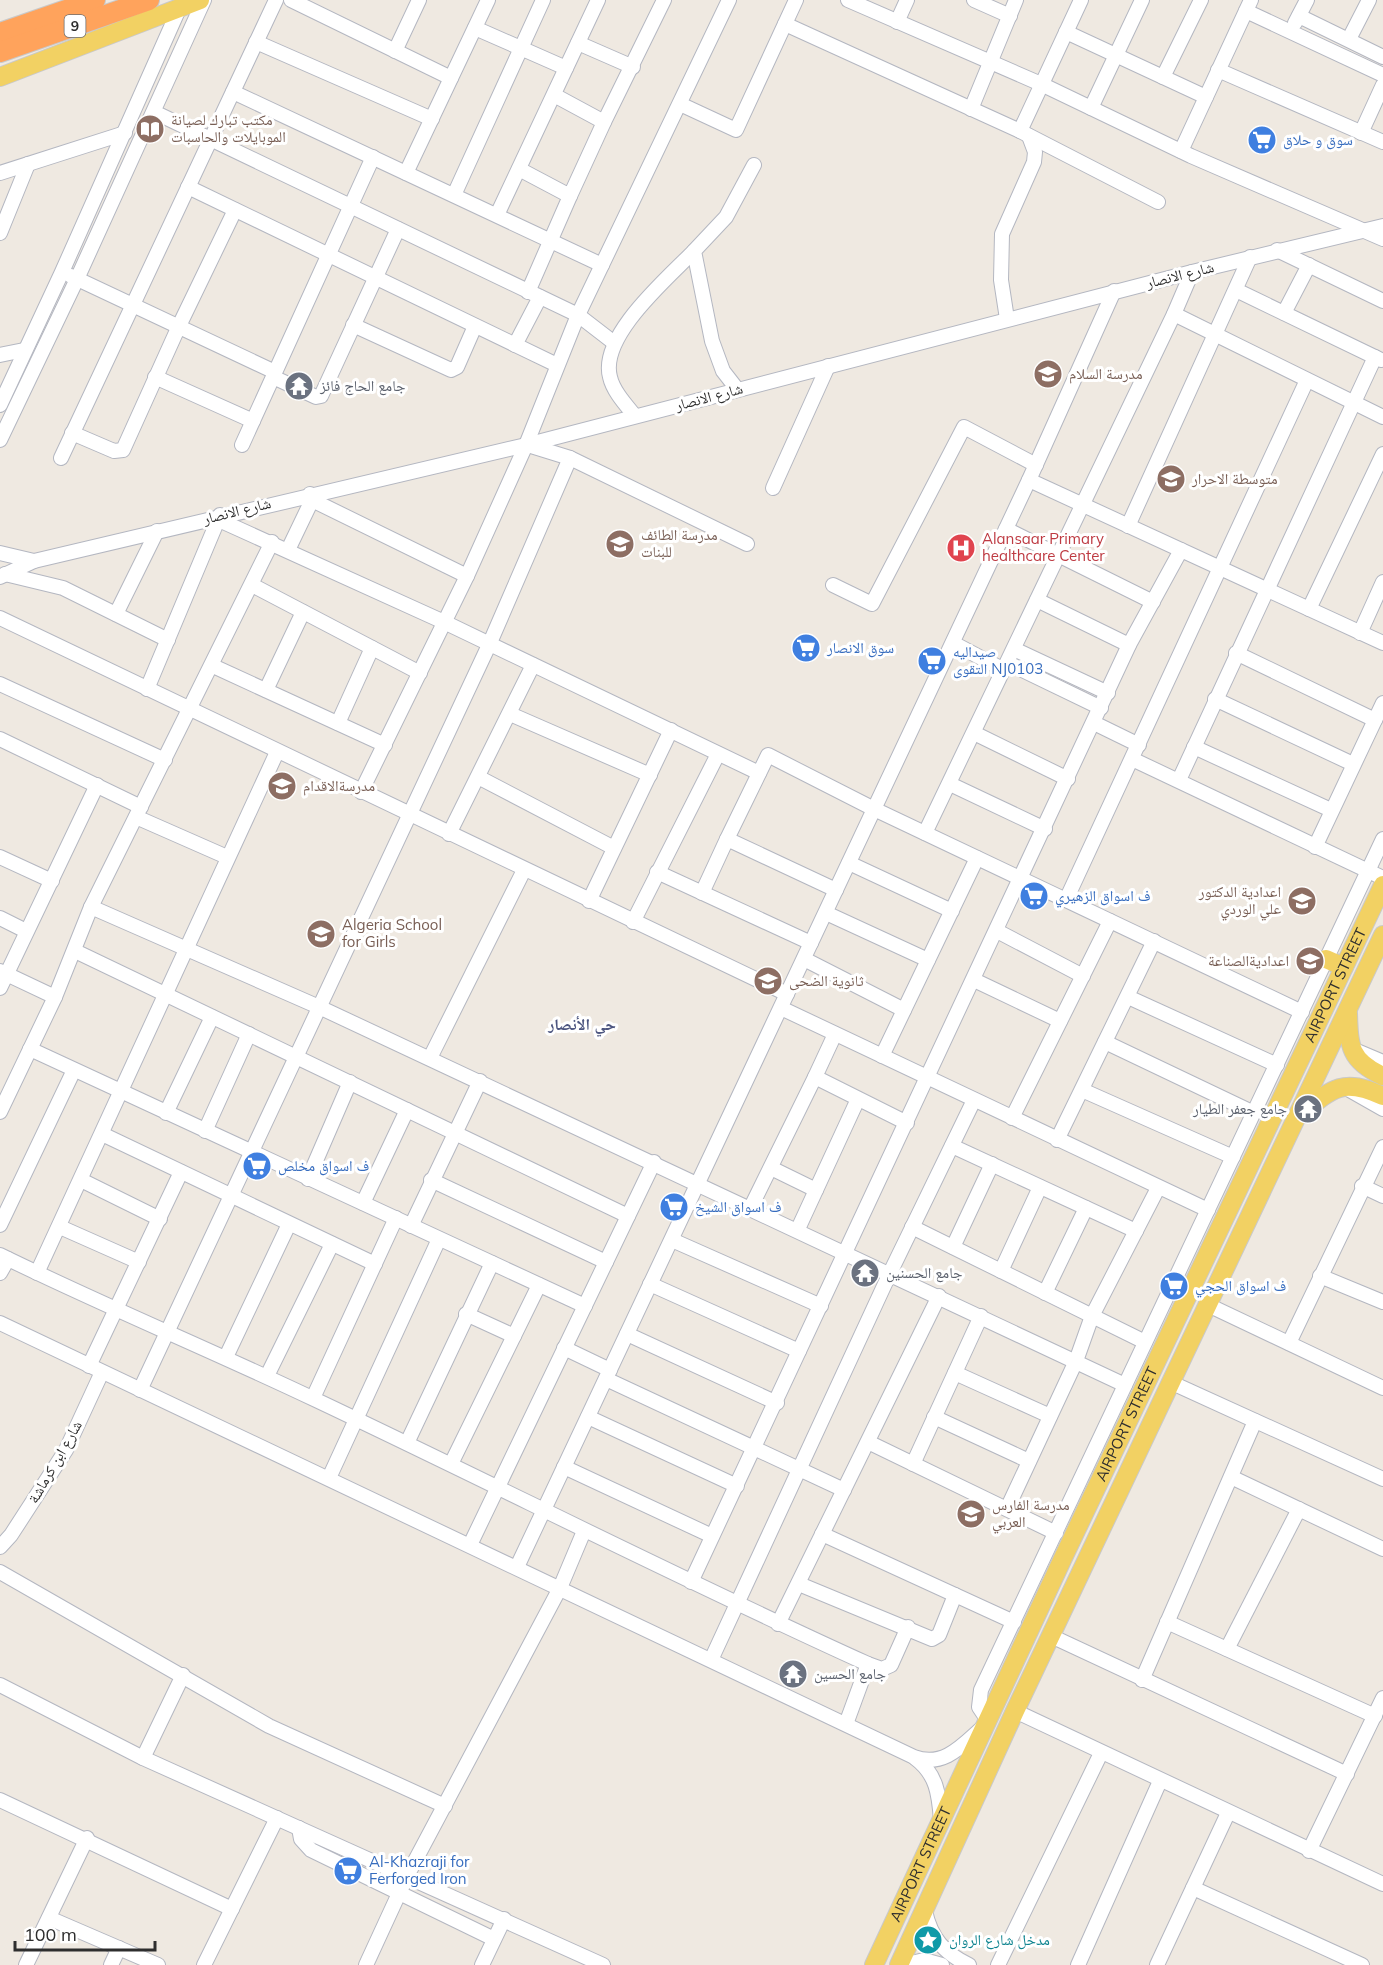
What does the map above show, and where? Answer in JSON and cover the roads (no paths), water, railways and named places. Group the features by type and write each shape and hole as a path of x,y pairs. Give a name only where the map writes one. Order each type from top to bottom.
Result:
{"highway":[{"name":"9","path":"0,33 95,0"},
{"name":"9","path":"0,52 149,0"}],"main road":[{"path":"0,77 202,0"},
{"name":"AIRPORT STREET","path":"874,1965 985,1723 1383,885"},
{"name":"AIRPORT STREET","path":"901,1965 1015,1711 1206,1304 1383,935"},
{"path":"1326,959 1344,968"},
{"path":"1348,1011 1351,1048 1361,1063 1383,1076"},
{"path":"1296,1119 1325,1094 1342,1086 1364,1087 1383,1096"},
{"path":"1063,1558 1071,1567 1083,1566"},
{"path":"1047,1593 1059,1593 1068,1601"}],"street":[{"path":"0,440 154,112 202,0"},
{"path":"61,458 276,0"},
{"path":"291,0 451,78"},
{"path":"395,51 419,0"},
{"path":"406,173 488,0"},
{"path":"454,195 543,0"},
{"path":"497,215 598,0"},
{"path":"515,345 551,241 570,196 664,0"},
{"path":"361,792 467,576 526,445 556,365 578,315 729,0"},
{"path":"680,104 735,130 796,0"},
{"path":"897,22 907,0"},
{"path":"974,0 1010,16"},
{"path":"971,109 1016,0"},
{"path":"1006,319 1001,280 1002,234 1034,162 1035,152 1024,133 1041,84 1081,0"},
{"path":"1091,108 1142,0"},
{"path":"1163,77 1201,0"},
{"path":"1292,30 1307,0"},
{"path":"1349,39 1369,0"},
{"path":"854,1 990,64 1041,84 1180,151 1383,239"},
{"path":"1180,151 1249,5 1292,30 1383,75"},
{"path":"0,405 125,133 179,9"},
{"path":"1299,16 1383,57"},
{"path":"785,24 1024,133 1158,202"},
{"path":"475,28 566,68"},
{"path":"1066,32 1206,97"},
{"path":"256,42 432,119"},
{"path":"578,43 633,67"},
{"path":"1218,70 1383,142"},
{"path":"1361,133 1383,86"},
{"path":"233,92 602,265"},
{"path":"554,95 604,122"},
{"path":"154,112 578,315 613,342"},
{"path":"0,173 125,133"},
{"path":"242,445 372,157"},
{"path":"0,233 28,164"},
{"path":"635,416 609,377 613,342 638,309 726,218 754,165"},
{"path":"519,169 570,196"},
{"path":"188,187 556,365"},
{"path":"72,433 114,451 123,450 178,326 235,210"},
{"name":"شارع الانصار","path":"2,575 34,561 526,445 1114,291 1383,226"},
{"path":"62,272 178,326 320,397 398,229"},
{"path":"1277,250 1383,301"},
{"path":"694,251 712,341 723,371 737,389"},
{"path":"1128,526 1250,257"},
{"path":"1284,314 1309,265"},
{"path":"926,833 1192,272"},
{"path":"1179,780 1355,401 1379,359 1236,290"},
{"path":"517,1567 953,643 1114,291"},
{"path":"1174,314 1307,380 1355,401 1383,417"},
{"path":"353,325 451,370 457,367 475,326"},
{"path":"0,355 24,350"},
{"path":"773,488 828,366"},
{"path":"156,377 253,421"},
{"path":"1066,900 1307,380"},
{"path":"833,585 872,604 964,427 1036,465"},
{"path":"526,445 570,458 747,544"},
{"path":"1309,609 1383,454"},
{"path":"140,1390 489,645 570,458"},
{"path":"1029,480 1383,643"},
{"path":"288,550 311,497 467,576"},
{"path":"147,689 219,518 444,622 759,773"},
{"path":"1006,529 1153,602"},
{"path":"116,614 157,531"},
{"path":"0,1112 55,997 91,907 213,666 272,542"},
{"path":"691,1582 777,1403 1130,645 1180,550"},
{"path":"0,553 34,561"},
{"path":"2,575 63,588 168,640"},
{"path":"1360,633 1383,582"},
{"path":"252,585 420,673"},
{"path":"1037,600 1130,645"},
{"path":"266,690 303,612"},
{"path":"0,618 787,994"},
{"path":"953,643 1101,708"},
{"path":"338,723 372,648"},
{"path":"1014,649 1108,693"},
{"path":"1236,653 1375,720"},
{"path":"449,834 533,665"},
{"path":"213,666 385,745"},
{"path":"2,690 165,760"},
{"path":"1215,699 1353,764"},
{"path":"1315,847 1383,704"},
{"path":"510,714 650,775"},
{"path":"1094,723 1139,745"},
{"path":"589,901 671,730"},
{"path":"974,733 1068,779"},
{"path":"0,739 97,785 139,812 227,857"},
{"path":"1194,747 1331,810"},
{"path":"37,1273 60,1227 184,948 277,752"},
{"path":"633,921 718,754"},
{"path":"702,893 768,755 874,809 1302,1012"},
{"path":"1132,759 1383,878"},
{"path":"478,777 614,848"},
{"path":"950,784 1045,829"},
{"path":"0,988 3,973 52,881 97,785"},
{"path":"727,839 836,890"},
{"path":"0,1323 914,1757 927,1761 947,1757 985,1723 979,1707 980,1694 1383,839"},
{"path":"0,857 52,881"},
{"path":"882,1056 977,858"},
{"path":"849,863 952,911"},
{"path":"430,1058 524,870"},
{"path":"657,872 811,943"},
{"path":"91,907 319,1007 699,1182 1125,1384"},
{"path":"826,913 928,960"},
{"path":"0,918 26,931"},
{"path":"1012,1118 1110,921"},
{"path":"997,931 1083,976"},
{"path":"1057,1140 1154,941"},
{"path":"75,951 628,1216"},
{"path":"804,959 904,1010"},
{"path":"3,973 55,997"},
{"path":"974,980 1060,1021"},
{"path":"1128,997 1277,1065"},
{"path":"781,1008 1208,1210"},
{"path":"166,1113 212,1017"},
{"path":"204,1131 249,1034"},
{"path":"751,1207 835,1034"},
{"path":"1105,1042 1254,1113"},
{"path":"1351,1048 1383,1062"},
{"path":"30,1049 585,1306"},
{"path":"0,1225 74,1070"},
{"path":"815,1077 907,1123"},
{"path":"411,1226 480,1081"},
{"path":"308,1179 350,1082"},
{"path":"1342,1086 1383,1109"},
{"path":"1082,1090 1233,1157"},
{"path":"798,1229 858,1099"},
{"path":"711,1660 890,1273 974,1100"},
{"path":"363,1203 407,1110"},
{"path":"102,1134 375,1264"},
{"path":"952,1146 1136,1231"},
{"path":"1289,1343 1362,1186 1383,1147"},
{"path":"470,1545 654,1162"},
{"path":"953,1247 992,1164"},
{"path":"771,1168 816,1190"},
{"name":"شارع ابن كرماشة","path":"0,1547 11,1535 66,1450 117,1311 181,1172"},
{"path":"81,1180 160,1219"},
{"path":"431,1180 606,1262"},
{"path":"1362,1186 1383,1196"},
{"path":"1001,1271 1040,1187"},
{"path":"1007,1509 1076,1361 1092,1316 1158,1188"},
{"path":"1046,1293 1086,1208"},
{"path":"313,1398 396,1218"},
{"path":"226,1357 289,1224"},
{"path":"60,1227 139,1262"},
{"path":"912,1227 1145,1341"},
{"path":"329,1478 440,1239"},
{"path":"672,1240 821,1306"},
{"path":"267,1376 332,1244"},
{"path":"0,1273 4,1257 117,1311 267,1376 498,1486 736,1604 868,1664 882,1669 891,1665 908,1627"},
{"path":"407,1443 492,1263"},
{"path":"1320,1276 1383,1302"},
{"path":"650,1284 799,1352"},
{"path":"451,1464 539,1285"},
{"path":"778,1624 939,1296"},
{"path":"1206,1304 1383,1389"},
{"path":"466,1314 514,1336"},
{"path":"913,1464 981,1316"},
{"path":"627,1334 777,1403"},
{"path":"564,1348 608,1374 754,1450 844,1490"},
{"path":"955,1373 1050,1416"},
{"path":"1170,1382 1383,1479"},
{"path":"588,1417 737,1486"},
{"path":"934,1417 1029,1461"},
{"path":"1142,1680 1255,1421"},
{"path":"868,1442 1056,1533"},
{"path":"564,1467 712,1536"},
{"path":"1230,1477 1383,1549"},
{"path":"1227,1649 1299,1509"},
{"path":"366,1965 407,1876 560,1588 584,1530"},
{"path":"822,1534 1014,1622"},
{"path":"0,1572 269,1726 445,1806"},
{"path":"799,1584 936,1638 955,1595"},
{"path":"1167,1622 1375,1716"},
{"path":"1051,1636 1347,1774"},
{"path":"846,1724 868,1664"},
{"path":"143,1758 183,1675"},
{"path":"0,1686 143,1758 603,1965"},
{"path":"1309,1851 1383,1698"},
{"path":"1015,1711 1383,1884"},
{"path":"998,1965 1101,1753"},
{"path":"914,1757 935,1781 941,1820"},
{"path":"1078,1965 1160,1781"},
{"path":"0,1800 87,1838 232,1909"},
{"path":"1158,1965 1228,1813"},
{"path":"204,1965 277,1818"},
{"path":"299,1828 301,1839 311,1850 494,1940"},
{"path":"26,1965 87,1838"},
{"path":"1193,1888 1335,1959 1362,1965"},
{"path":"925,1911 928,1926 939,1944 956,1959 969,1965"},
{"path":"49,1918 158,1965"},
{"path":"482,1965 504,1919"},
{"path":"111,1965 119,1948"},
{"path":"901,1965 923,1962 942,1965"}],"place":[{"name":"مكتب تبارك لصيانة الموبايلات والحاسبات","path":"150,129"},
{"name":"سوق و حلاق","path":"1262,140"},
{"name":"مدرسة السلام","path":"1048,374"},
{"name":"جامع الحاج فائز","path":"299,386"},
{"name":"متوسطة الاحرار","path":"1171,479"},
{"name":"مدرسة الطائف للبنات","path":"620,544"},
{"name":"Alansaar Primary healthcare Center","path":"961,548"},
{"name":"سوق الانصار","path":"806,648"},
{"name":"صيداليه التقوى NJ0103","path":"932,661"},
{"name":"مدرسةالاقدام","path":"282,786"},
{"name":"ف اسواق الزهيري","path":"1034,896"},
{"name":"اعدادية الدكتور علي الوردي","path":"1302,901"},
{"name":"Algeria School for Girls","path":"321,934"},
{"name":"اعداديةالصناعة","path":"1310,961"},
{"name":"ثانوية الضحى","path":"768,981"},
{"name":"جامع جعفر الطيار","path":"1308,1109"},
{"name":"ف اسواق مخلص","path":"257,1166"},
{"name":"ف اسواق الشيخ","path":"674,1207"},
{"name":"جامع الحسنين","path":"865,1273"},
{"name":"ف اسواق الحجي","path":"1174,1286"},
{"name":"مدرسة الفارس العربي","path":"971,1514"},
{"name":"جامع الحسين","path":"793,1674"},
{"name":"Al-Khazraji for Ferforged Iron","path":"348,1871"},
{"name":"مدخل شارع الروان","path":"928,1940"}],"district":[{"name":"حي الأنصار","path":"582,1024"}]}
